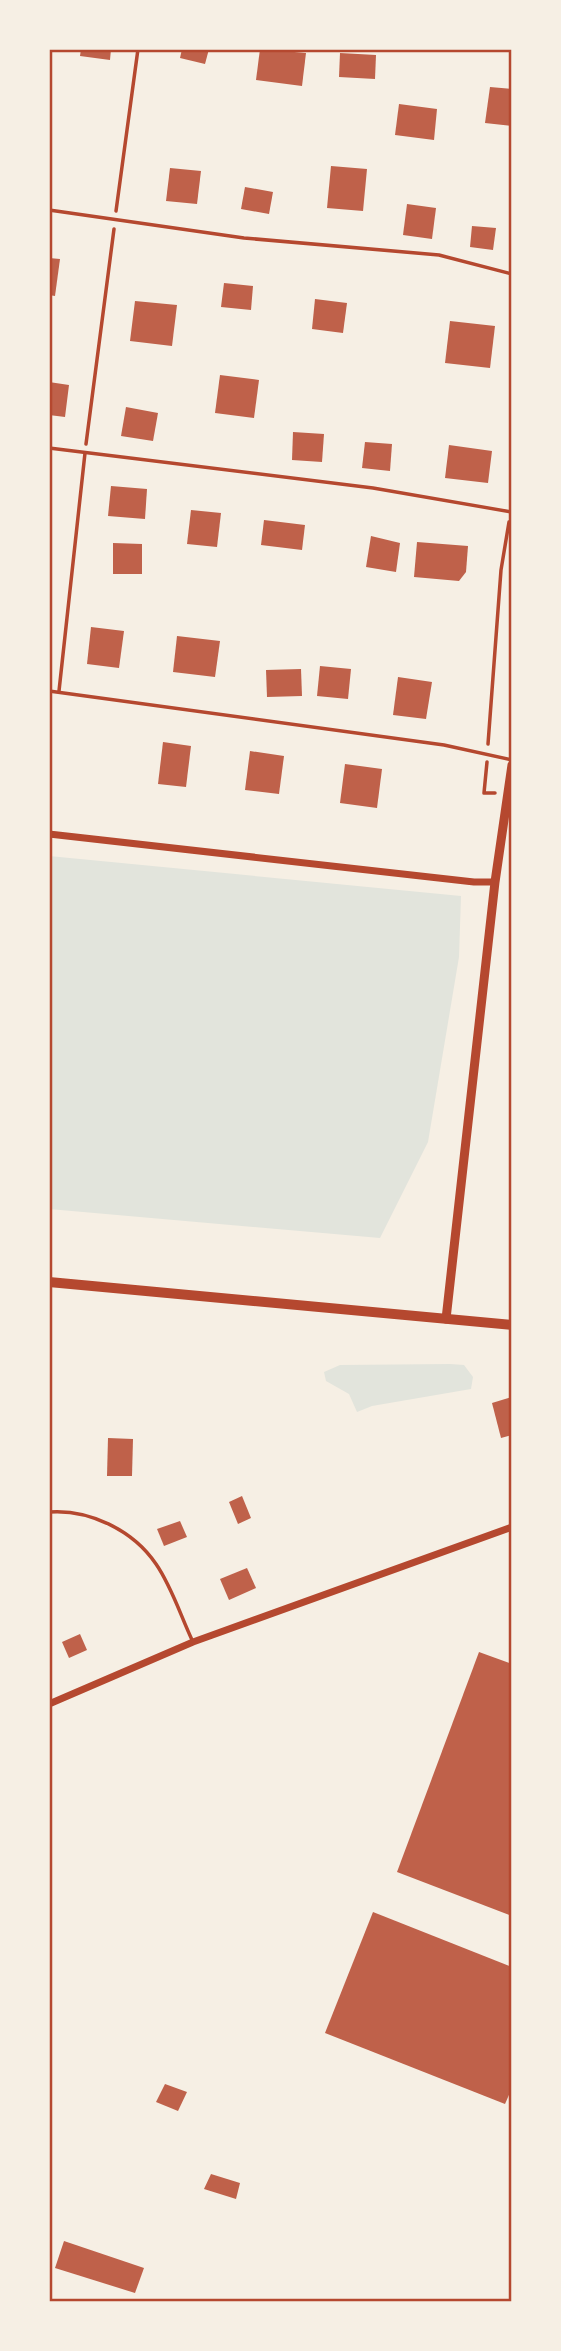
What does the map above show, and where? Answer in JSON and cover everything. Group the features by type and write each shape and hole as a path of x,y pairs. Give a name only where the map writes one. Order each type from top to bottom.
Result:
{"main road":[{"path":"49,1282 512,1325"}],"street":[{"path":"446,1319 495,882 512,762"},
{"path":"49,834 495,882"},
{"path":"49,1704 193,1642 512,1527"}],"lane":[{"path":"49,210 244,238 439,255 512,274"},
{"path":"49,448 373,488 511,512"},
{"path":"59,692 85,453"},
{"path":"49,691 444,744 512,762"},
{"path":"49,1512 65,1511 95,1518 121,1531 146,1552 164,1578 193,1642"}],"path":[{"path":"85,453 138,49"},
{"path":"508,794 484,793 501,570 511,512"}],"shaded area":[{"path":"49,856 461,896 459,957 428,1142 380,1238 49,1209"},
{"path":"340,1365 464,1365 473,1377 471,1389 372,1406 357,1412 349,1394 326,1381 324,1372"}],"building":[{"path":"81,49 111,49 110,60 80,56"},
{"path":"182,49 209,49 205,64 180,58"},
{"path":"260,49 306,53 302,86 256,80"},
{"path":"340,53 376,55 375,79 339,77"},
{"path":"490,87 512,89 512,126 485,123"},
{"path":"399,104 437,109 434,140 395,135"},
{"path":"331,166 367,169 363,211 327,208"},
{"path":"170,168 201,171 197,204 166,201"},
{"path":"245,187 273,192 269,214 241,209"},
{"path":"407,204 436,208 432,239 403,235"},
{"path":"472,226 496,228 493,250 470,247"},
{"path":"49,258 60,259 55,296 49,295"},
{"path":"224,283 253,286 251,310 221,307"},
{"path":"315,299 347,303 343,333 312,329"},
{"path":"135,301 177,305 172,346 130,341"},
{"path":"450,321 495,326 490,368 445,363"},
{"path":"220,375 259,380 254,418 215,413"},
{"path":"49,382 69,385 65,417 49,415"},
{"path":"126,407 158,413 153,441 121,436"},
{"path":"293,432 324,434 322,462 292,460"},
{"path":"365,442 392,444 390,471 362,468"},
{"path":"449,445 492,451 488,483 445,478"},
{"path":"111,486 147,489 145,519 108,516"},
{"path":"191,510 221,513 217,547 187,544"},
{"path":"264,520 305,525 302,550 261,545"},
{"path":"371,536 400,543 396,572 366,567"},
{"path":"417,542 468,546 466,572 459,581 414,577"},
{"path":"113,543 142,544 142,574 113,574"},
{"path":"91,627 124,631 119,668 87,664"},
{"path":"177,636 220,641 215,677 173,672"},
{"path":"320,666 351,669 348,699 317,696"},
{"path":"301,669 302,696 267,697 266,670"},
{"path":"398,677 432,682 426,719 393,715"},
{"path":"163,742 191,746 186,787 158,784"},
{"path":"250,751 284,756 279,794 245,790"},
{"path":"345,764 382,769 377,808 340,803"},
{"path":"512,1397 512,1435 501,1438 492,1403"},
{"path":"108,1438 133,1439 132,1476 107,1476"},
{"path":"242,1496 251,1518 238,1524 229,1502"},
{"path":"180,1521 187,1537 164,1546 157,1529"},
{"path":"247,1568 256,1588 229,1600 220,1579"},
{"path":"80,1634 87,1650 69,1658 62,1642"},
{"path":"479,1652 512,1664 512,1916 397,1872"},
{"path":"373,1912 512,1967 512,2088 505,2104 325,2033"},
{"path":"165,2084 187,2092 178,2111 156,2102"},
{"path":"211,2174 240,2183 236,2199 204,2189"},
{"path":"64,2241 144,2268 135,2293 55,2268"}]}
